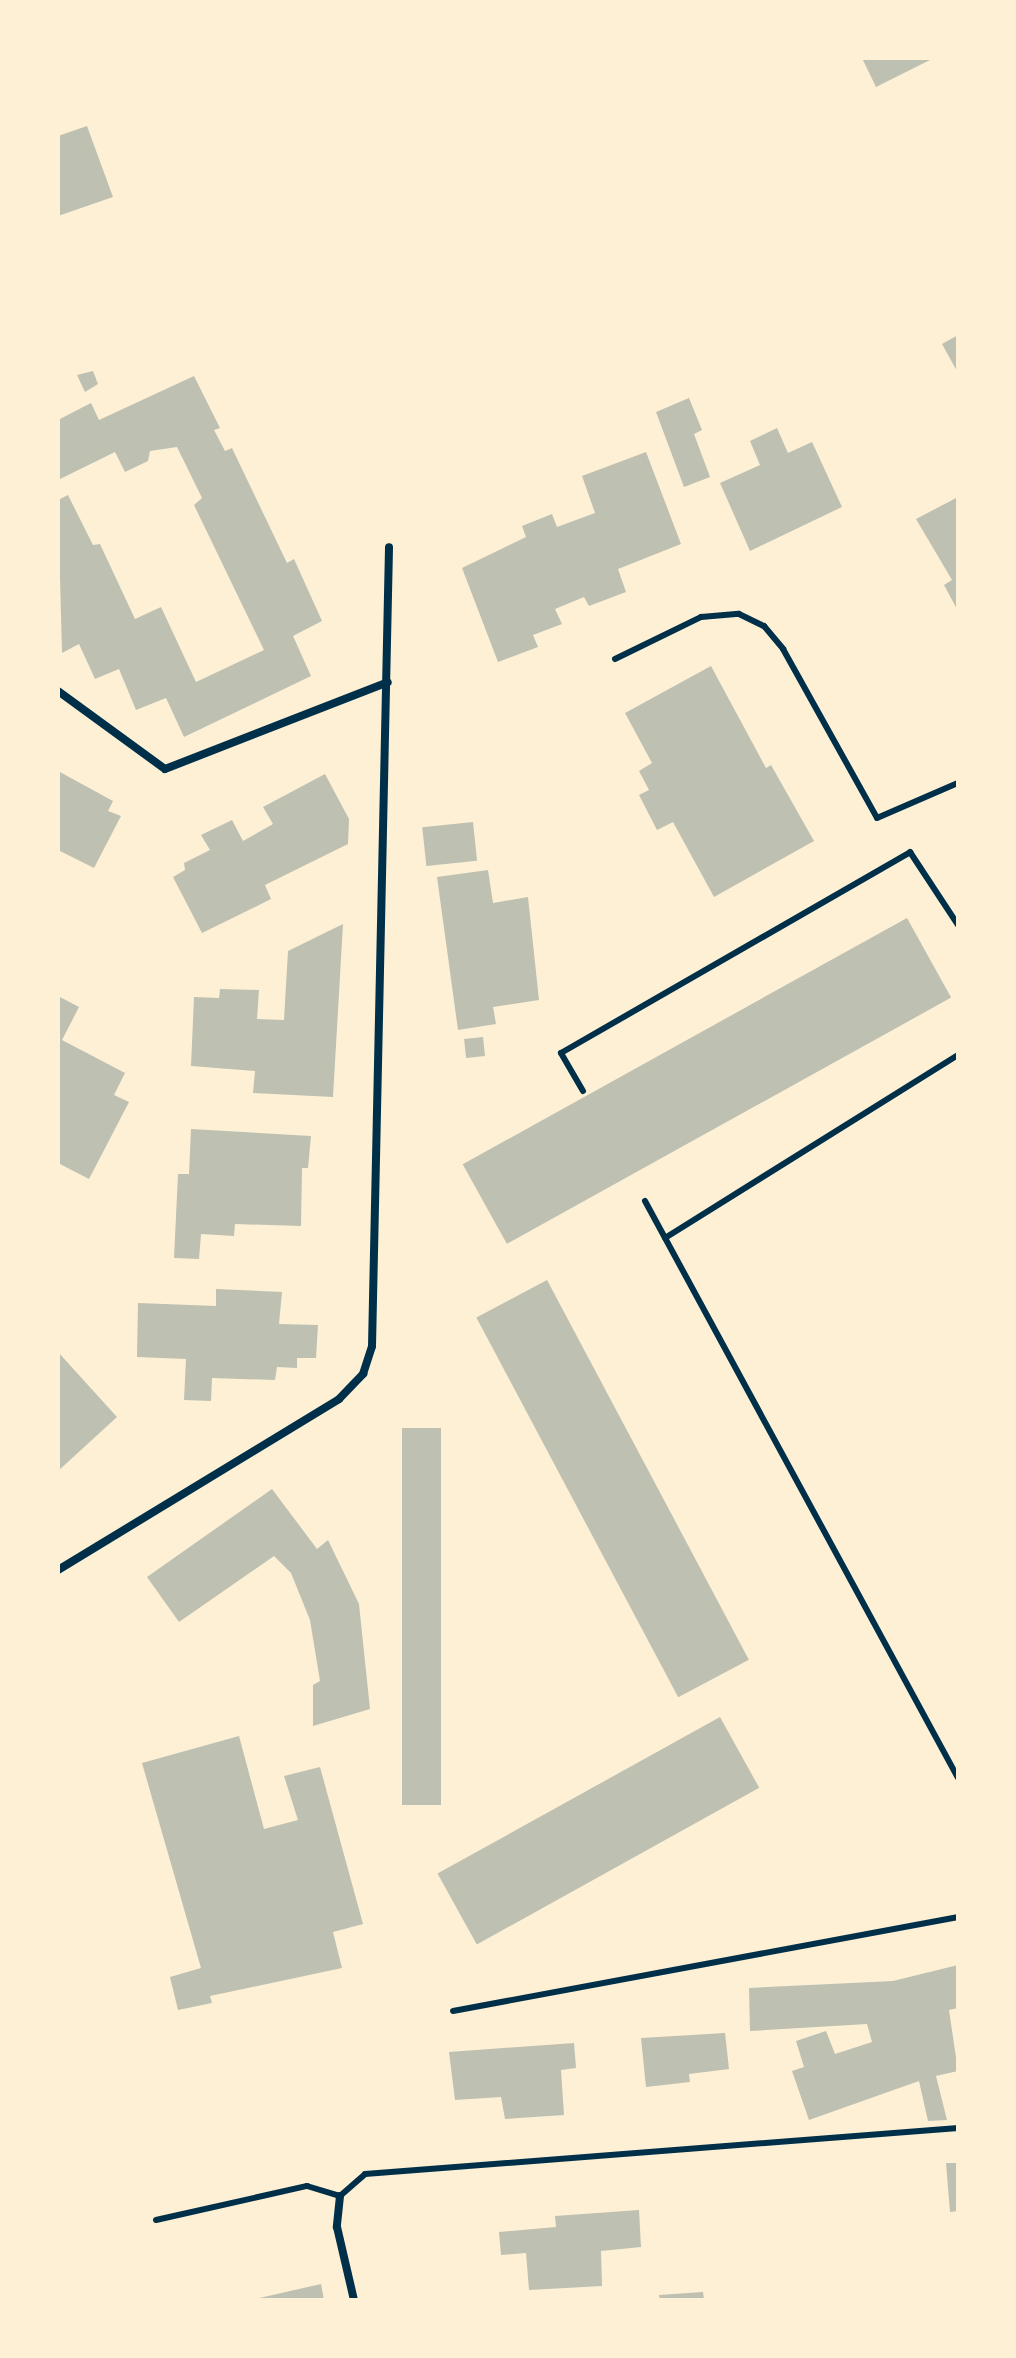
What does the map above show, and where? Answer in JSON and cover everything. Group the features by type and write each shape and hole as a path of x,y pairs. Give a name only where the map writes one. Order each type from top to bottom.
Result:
{"street":[{"path":"58,1570 339,1399 363,1374 372,1346 389,547"},
{"path":"58,691 165,769 388,682"},
{"path":"340,2196 337,2227 354,2300"}],"lane":[{"path":"615,659 701,617 739,614 764,626 783,649 877,818 958,783"},
{"path":"583,1091 561,1053 910,852 958,925"},
{"path":"665,1238 958,1055"},
{"path":"645,1201 958,1778"},
{"path":"453,2011 958,1917"},
{"path":"156,2220 307,2186 340,2196 365,2174 958,2128"}],"building":[{"path":"862,58 934,58 876,87"},
{"path":"87,126 113,197 58,216 58,136"},
{"path":"958,335 958,373 942,344"},
{"path":"93,371 98,384 85,392 77,375"},
{"path":"194,376 220,428 214,430 225,451 232,448 287,563 294,559 322,621 293,636 311,676 184,737 166,698 136,710 119,669 95,679 79,644 62,653 58,500 68,495 93,545 100,544 135,619 161,607 196,682 264,650 194,505 202,498 177,447 150,451 148,461 125,472 115,452 58,480 58,420 91,403 99,420"},
{"path":"689,398 702,430 694,434 710,477 684,487 656,412"},
{"path":"777,428 788,453 812,442 842,507 750,551 720,483 760,465 750,441"},
{"path":"646,452 681,544 618,569 626,592 589,606 584,597 555,609 562,624 533,635 538,647 498,662 462,568 526,537 522,526 552,514 557,527 595,513 582,476"},
{"path":"958,497 958,611 944,585 952,580 916,519"},
{"path":"711,666 766,768 771,765 814,841 714,897 673,822 657,830 639,795 649,790 639,771 652,763 625,713"},
{"path":"58,771 113,801 108,811 121,816 94,868 58,850"},
{"path":"325,774 349,819 348,844 265,885 271,899 202,933 173,877 185,870 184,863 210,850 201,835 232,820 243,841 273,824 263,807"},
{"path":"473,822 477,861 426,866 422,827"},
{"path":"488,870 493,903 528,897 539,1000 493,1007 496,1024 458,1030 437,877"},
{"path":"907,918 951,998 507,1244 463,1164"},
{"path":"343,924 333,1097 253,1093 255,1071 191,1066 194,997 219,998 220,989 259,990 257,1019 284,1020 288,951"},
{"path":"58,996 79,1007 62,1040 125,1073 114,1095 129,1102 89,1179 58,1163"},
{"path":"483,1037 485,1056 466,1058 464,1039"},
{"path":"191,1129 311,1136 308,1168 302,1168 301,1226 235,1224 234,1236 201,1234 199,1259 174,1258 178,1174 189,1174"},
{"path":"547,1280 749,1660 678,1697 476,1318"},
{"path":"216,1289 282,1292 279,1324 318,1325 316,1358 297,1358 297,1368 277,1367 275,1380 212,1378 211,1401 184,1400 186,1359 137,1357 138,1303 216,1306"},
{"path":"58,1352 117,1417 58,1471"},
{"path":"402,1428 441,1428 441,1805 402,1805"},
{"path":"272,1489 317,1549 328,1540 359,1604 370,1709 313,1726 313,1685 320,1681 310,1620 291,1573 274,1556 179,1622 147,1577"},
{"path":"720,1717 759,1788 477,1944 437,1874"},
{"path":"239,1736 264,1829 298,1820 284,1776 320,1767 363,1924 333,1932 342,1968 210,1996 212,2003 178,2010 170,1977 201,1968 142,1763"},
{"path":"958,1965 958,2008 949,2010 958,2071 936,2076 947,2120 928,2121 919,2081 809,2120 792,2071 804,2067 796,2041 826,2031 835,2054 872,2042 867,2024 750,2031 749,1988 893,1981"},
{"path":"725,2033 729,2069 689,2074 690,2082 646,2087 641,2038"},
{"path":"574,2043 576,2068 561,2070 564,2115 505,2119 501,2097 455,2100 449,2052"},
{"path":"946,2163 958,2163 958,2211 950,2212"},
{"path":"639,2210 641,2247 601,2251 602,2286 529,2290 526,2253 501,2255 499,2232 556,2227 555,2216"},
{"path":"321,2284 324,2300 255,2300 255,2299"},
{"path":"703,2292 704,2300 660,2300 659,2295"}]}
